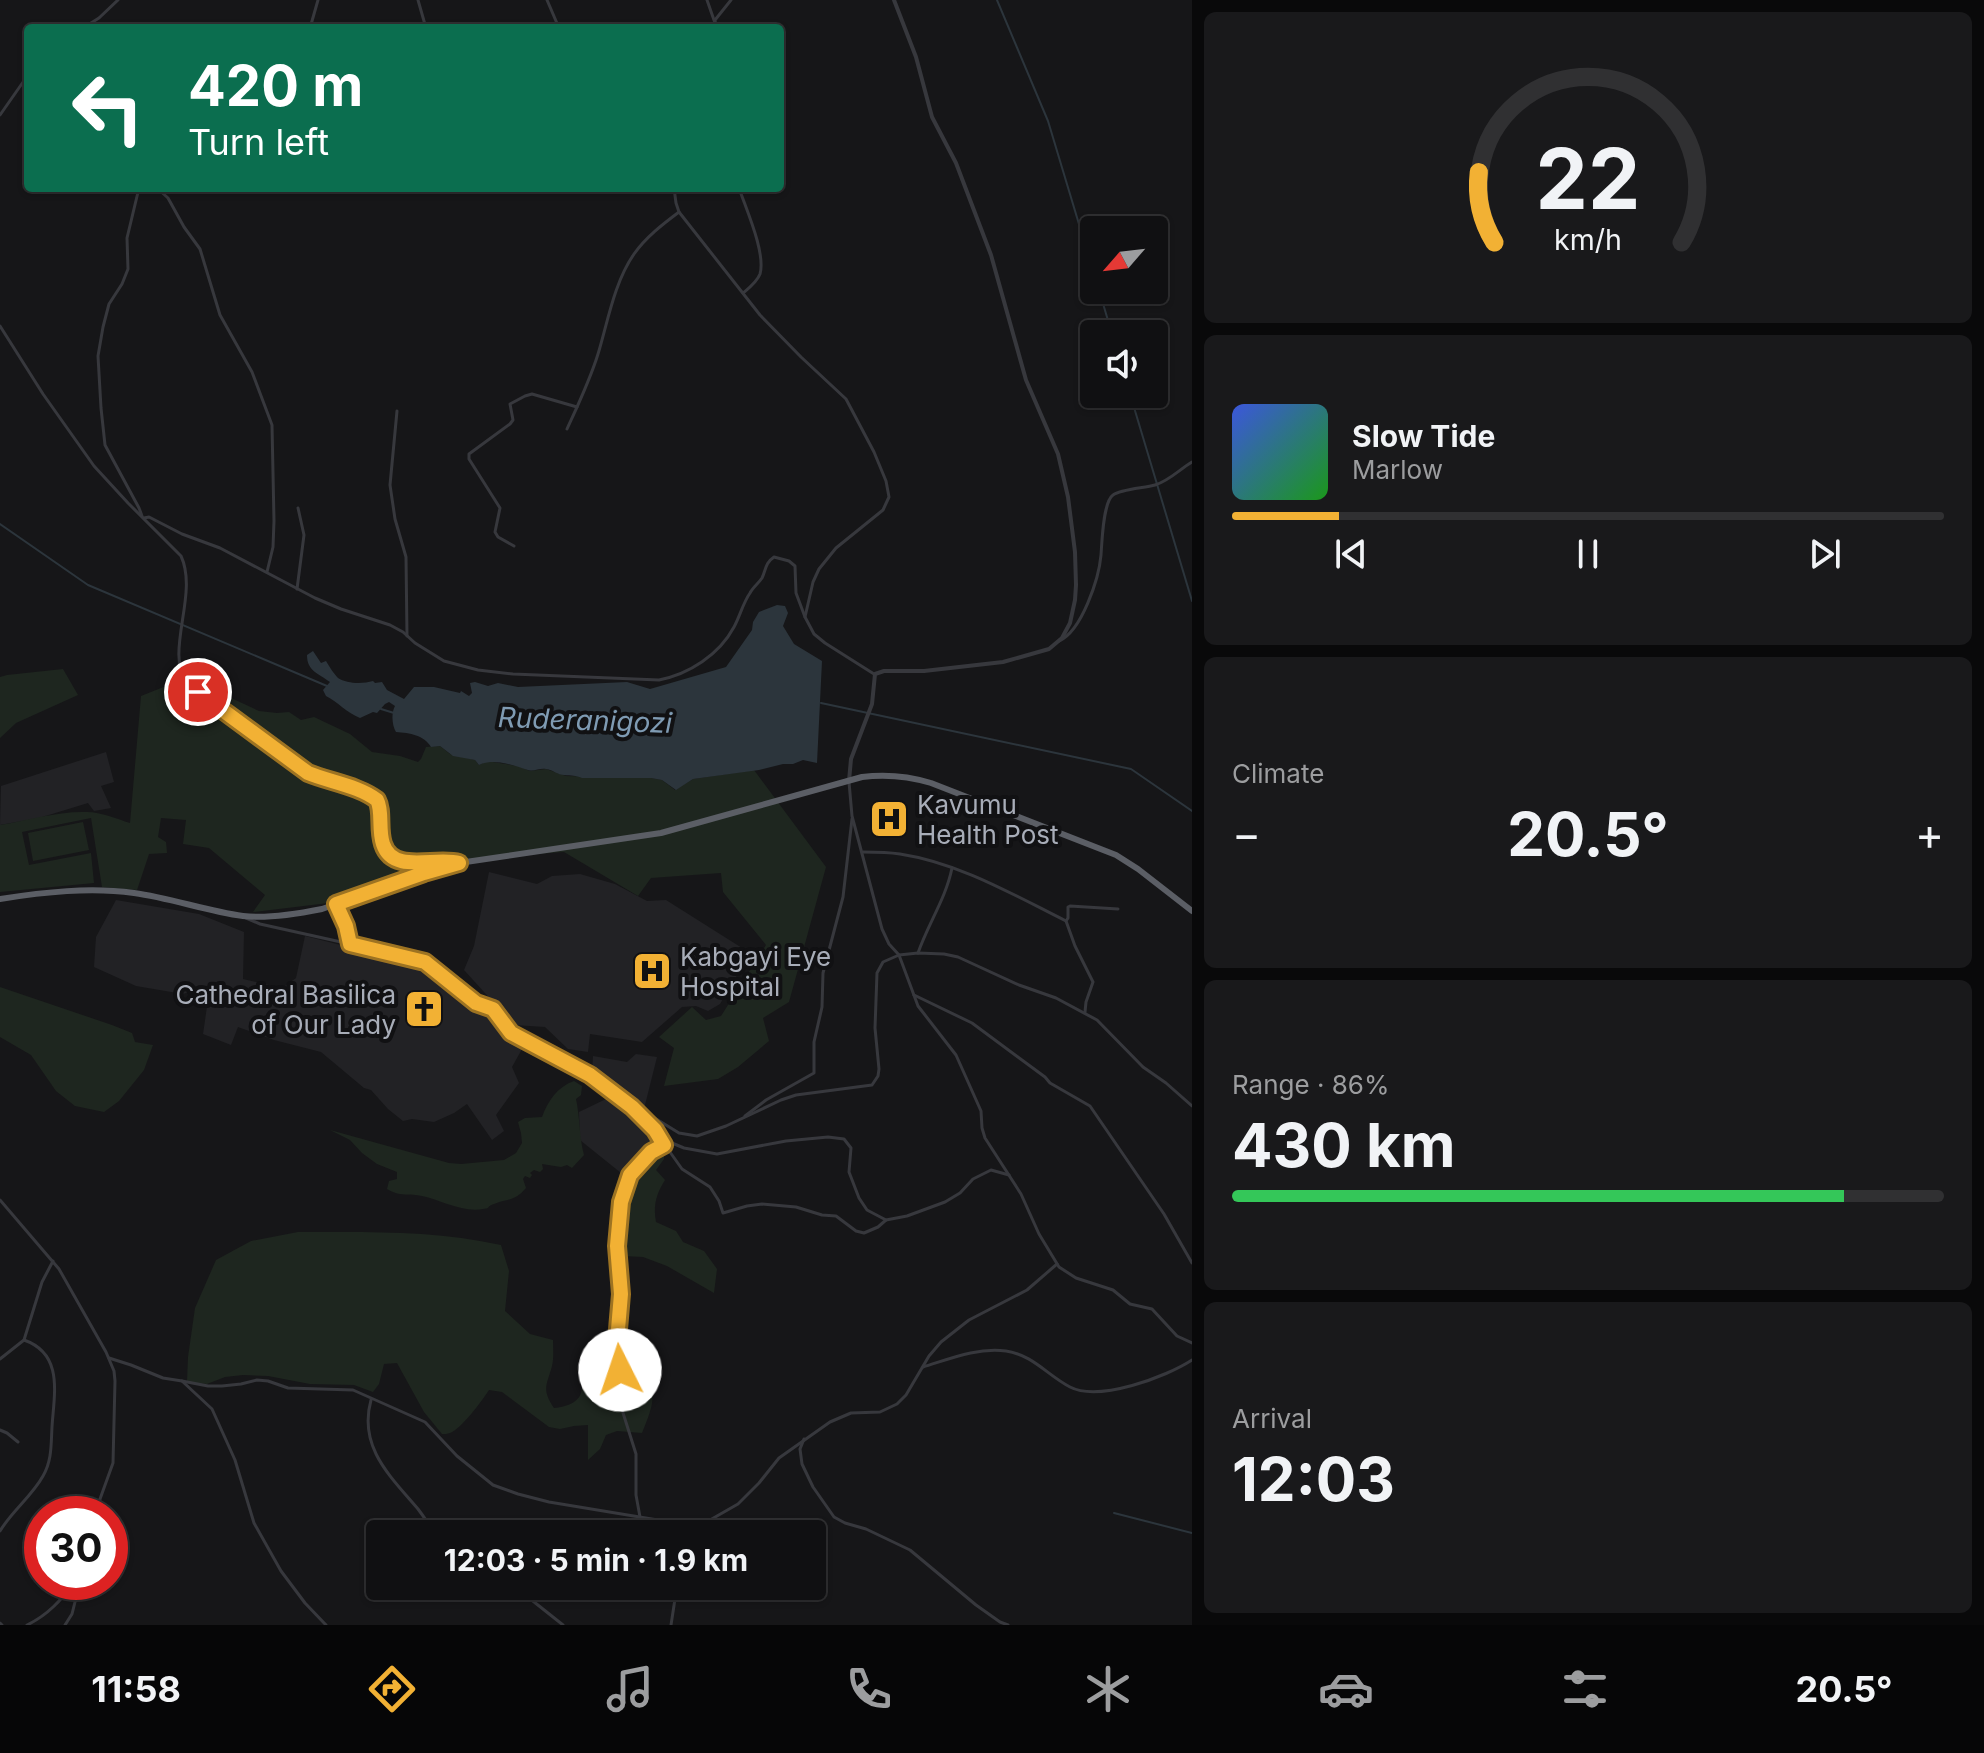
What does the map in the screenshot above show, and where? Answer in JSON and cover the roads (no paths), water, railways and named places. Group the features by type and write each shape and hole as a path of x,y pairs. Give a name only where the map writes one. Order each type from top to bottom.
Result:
{"highway":[{"path":"0,899 35,893 108,891 157,897 242,916 305,912 459,863 661,833 862,777 889,775 931,783 1116,855 1192,911"}],"street":[{"path":"89,24 118,0"},
{"path":"311,24 318,0"},
{"path":"418,0 425,24"},
{"path":"547,0 557,24"},
{"path":"707,0 715,24"},
{"path":"715,24 731,0"},
{"path":"894,0 916,57 932,117 956,163 991,255 1026,380 1063,470 1075,552 1076,585 1073,612 1059,641"},
{"path":"0,115 24,81"},
{"path":"138,192 127,238 128,269 109,304 98,356 105,445 143,517"},
{"path":"161,192 200,249 220,315 252,372 272,425 274,521 273,547 267,572"},
{"path":"675,192 679,212 768,324 849,403 878,461 890,494 883,510 823,562 813,582 805,617"},
{"path":"740,192 761,259 761,273 743,293"},
{"path":"567,429 597,357 612,304 629,263 655,231 679,212"},
{"path":"0,326 80,448 121,497 181,556 186,582 178,658 187,685 308,773 353,788 377,800 381,838 390,855 413,862 459,863"},
{"path":"514,546 495,532 500,508 469,459 469,454 510,424 513,420 510,404 525,396 536,395 577,407"},
{"path":"397,411 390,485 395,519 406,557 407,636"},
{"path":"875,674 1003,662 1049,649 1068,636 1080,619 1091,593 1101,557 1110,498 1116,493 1161,483 1192,462"},
{"path":"297,589 304,535 298,508"},
{"path":"143,517 220,548 341,609 390,625 439,659 478,670 528,675 659,680 703,663 733,629 750,591 760,581 768,561 774,557 795,566 796,593 814,634 875,674"},
{"path":"875,674 872,704 851,759 849,782 852,816 879,920 889,944 899,955 913,995 927,1019 956,1055 981,1111 985,1138 1021,1194 1057,1264 1076,1278 1113,1290 1130,1304 1152,1309 1177,1336 1192,1343"},
{"path":"742,1118 766,1100 814,1073 814,1037 822,1007 823,973 843,897 852,816"},
{"path":"862,852 897,853 953,868 989,882 1066,921"},
{"path":"918,953 948,889 953,868"},
{"path":"336,904 350,944"},
{"path":"1085,1012 1093,982 1066,921 1068,907 1118,909"},
{"path":"242,916 260,924 425,962 476,1003 493,1009 511,1033 590,1075 640,1113 682,1169 710,1187 723,1213 762,1204 796,1207 836,1216 856,1231 864,1233 886,1220 945,1202 960,1193 973,1179 991,1170 1009,1175"},
{"path":"640,1113 679,1133 697,1136 796,1095 867,1087 876,1081 879,1069 875,1028 877,973 883,962 899,955 918,953 958,957 1085,1012 1106,1028 1143,1067 1192,1106"},
{"path":"913,995 972,1023 1050,1083 1090,1106 1164,1214 1192,1263"},
{"path":"660,1138 684,1148 717,1154 786,1141 828,1137 844,1139 852,1151 849,1172 859,1198 867,1210 886,1220"},
{"path":"640,1517 636,1495 636,1454 618,1397 620,1370 616,1353 621,1294 617,1246 621,1202 627,1181 645,1156 664,1145"},
{"path":"0,1200 59,1269 109,1358 115,1381 114,1461 101,1496"},
{"path":"0,1359 24,1340 42,1282 53,1261"},
{"path":"710,1520 738,1504 779,1458 837,1417 880,1412 897,1404 906,1395 934,1349 960,1326 1017,1296 1057,1264"},
{"path":"0,1531 43,1476 51,1455 55,1379 43,1352 38,1346 24,1340"},
{"path":"923,1367 974,1353 1004,1350 1033,1360 1070,1387 1085,1391 1137,1384 1173,1371 1192,1360"},
{"path":"109,1358 163,1378 208,1386 257,1380 288,1388 353,1390 425,1422 457,1456 493,1485 537,1500 654,1520"},
{"path":"182,1381 212,1409 238,1469 251,1516 276,1563 305,1603 326,1625"},
{"path":"372,1399 367,1427 372,1446 385,1471 426,1520"},
{"path":"0,1430 18,1442"},
{"path":"804,1439 800,1449 802,1464 813,1487 834,1517 910,1550 976,1605 1008,1625"},
{"path":"27,1625 60,1600"},
{"path":"65,1625 72,1614 74,1600"},
{"path":"532,1600 563,1625"},
{"path":"671,1625 675,1600"}],"water":[{"path":"777,605 785,606 788,613 783,626 794,644 822,661 817,763 803,760 693,779 676,790 662,780 651,778 582,778 497,762 479,765 475,760 453,756 440,746 431,747 416,735 396,732 392,719 395,706 389,702 377,713 360,718 351,713 326,696 323,690 330,682 314,671 307,660 307,655 313,651 321,663 326,661 342,680 382,682 387,690 404,699 414,687 461,691 469,696 472,693 470,683 475,682 488,686 498,683 518,687 627,682 650,689 726,667 752,630 759,612"}],"waterway":[{"path":"997,0 1048,121 1080,227"},
{"path":"1103,304 1108,320"},
{"path":"1134,408 1192,601"},
{"name":"Ruderanigozi","path":"0,524 88,585 327,686"},
{"name":"Ruderanigozi","path":"821,703 1131,769 1192,811"},
{"name":"Ruderanigozi","path":"381,709 394,713"},
{"path":"1114,1513 1192,1533"}],"place":[{"name":"Kavumu Health Post","path":"889,819"},
{"name":"Kabgayi Eye Hospital","path":"652,971"},
{"name":"Cathedral Basilica of Our Lady","path":"424,1009"}]}
